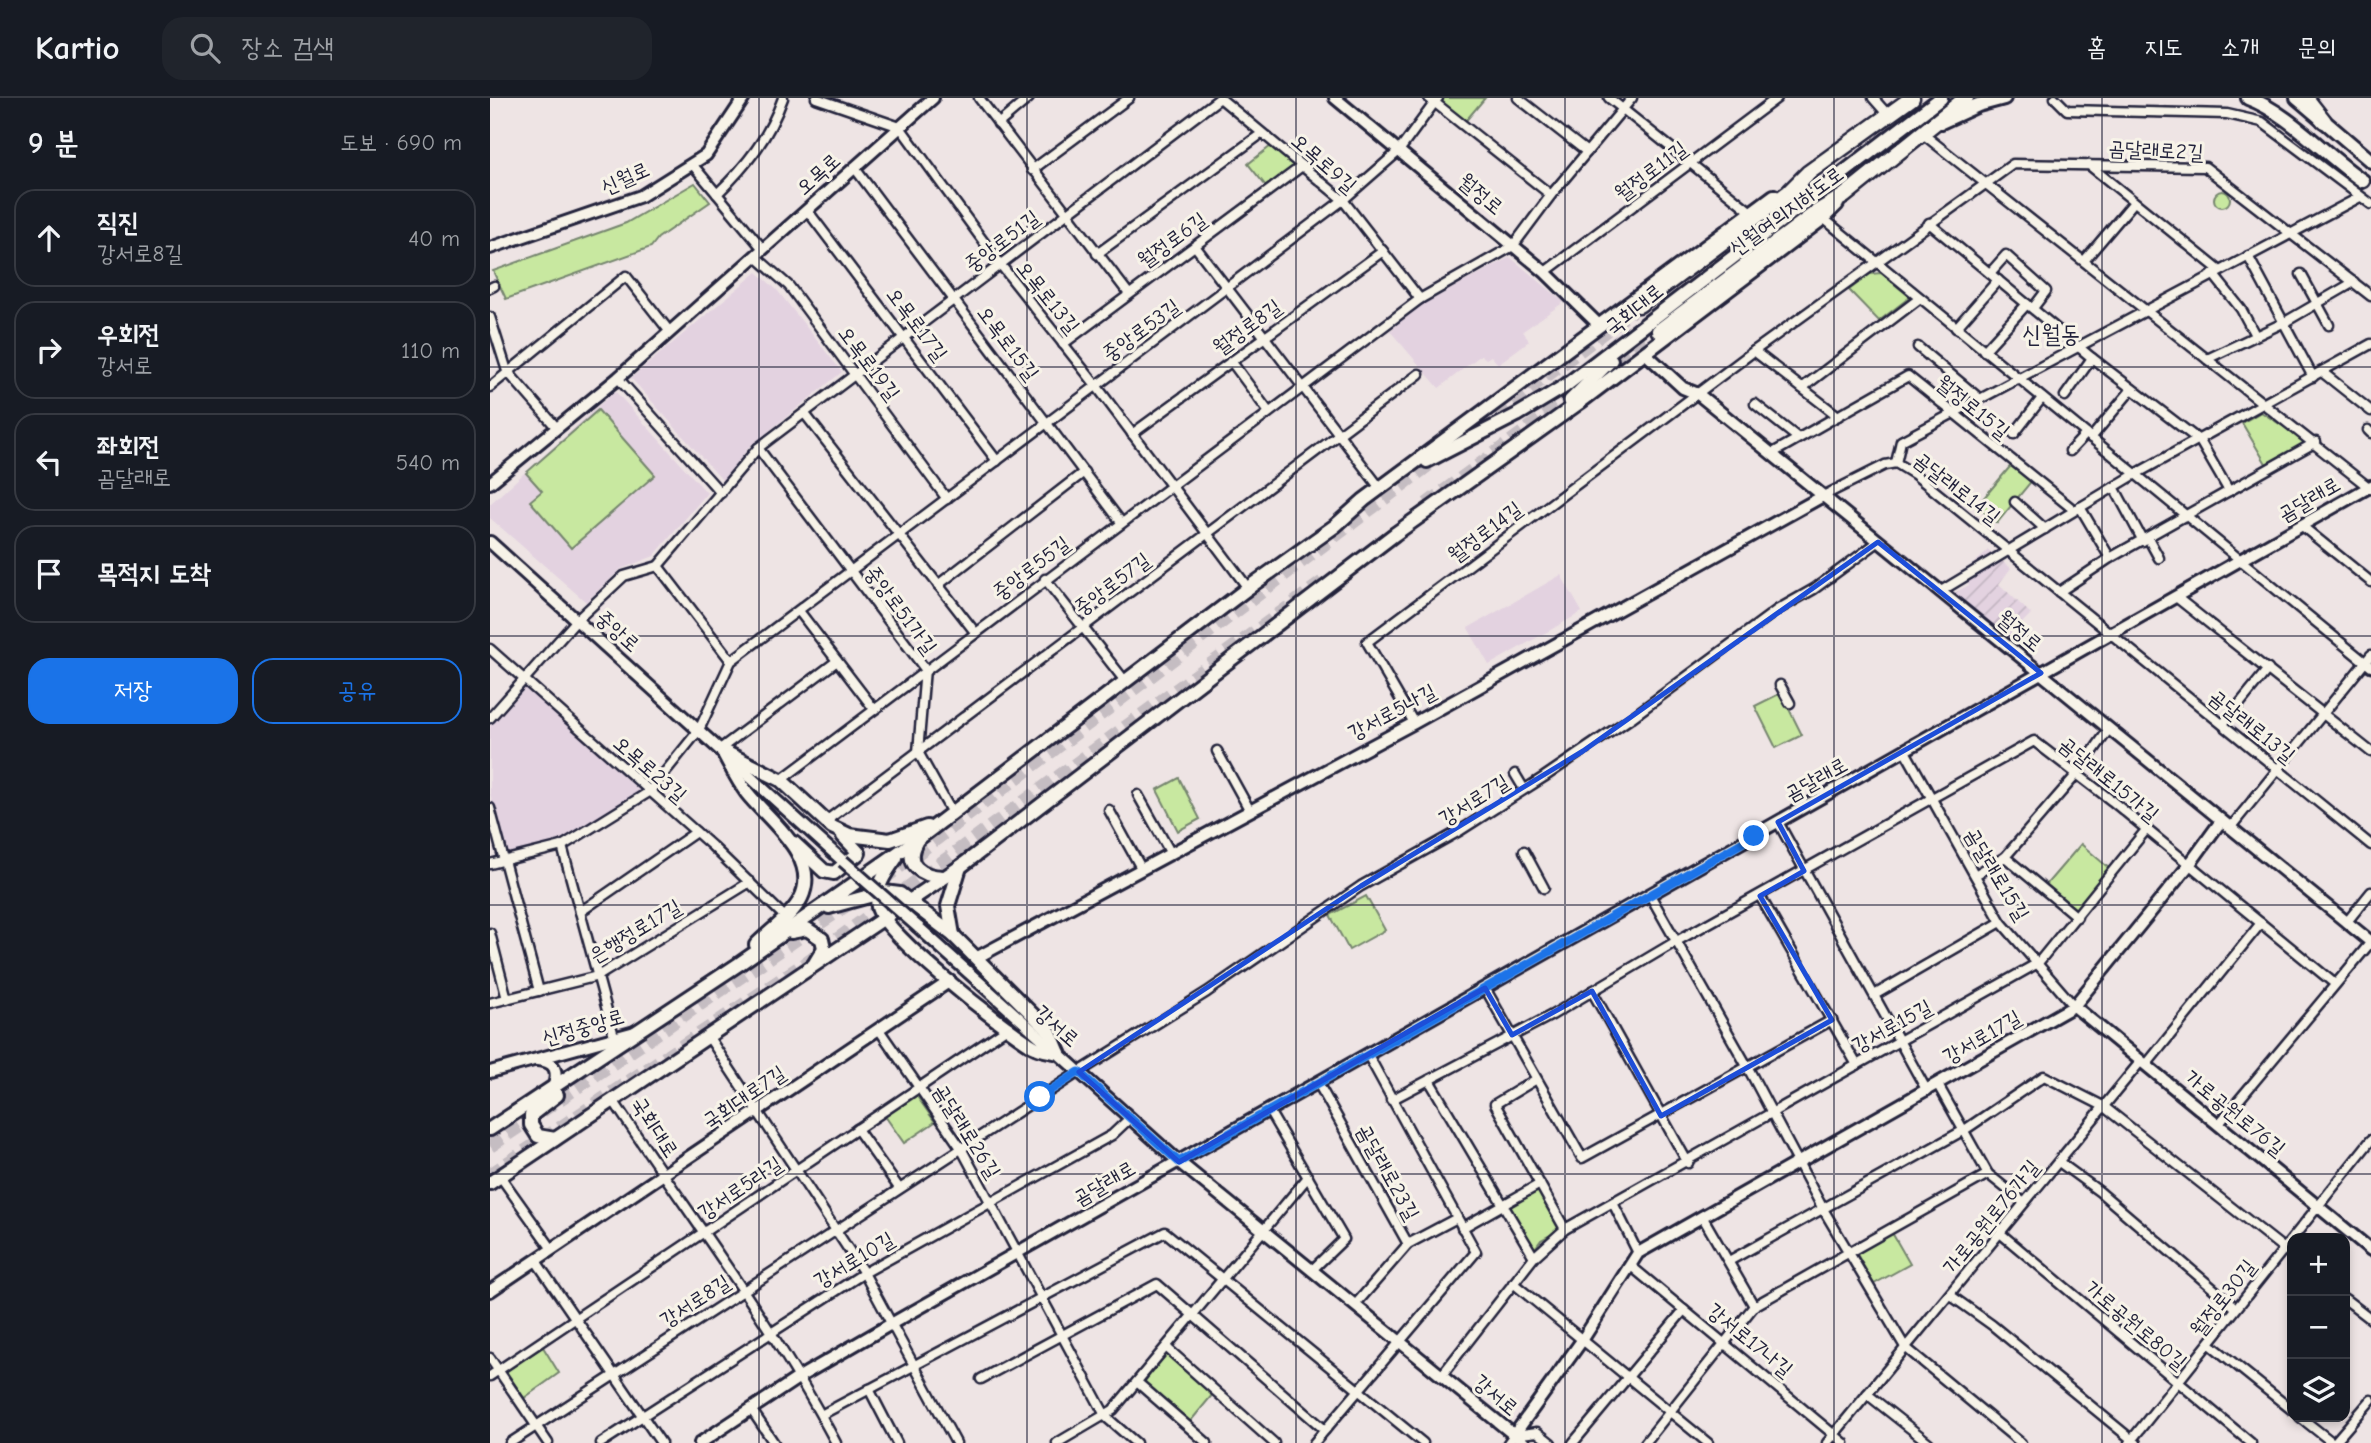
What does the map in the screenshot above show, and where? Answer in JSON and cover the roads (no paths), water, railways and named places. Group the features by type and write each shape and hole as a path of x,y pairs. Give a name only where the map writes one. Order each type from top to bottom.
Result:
{"highway":[{"name":"신월여의지하도로","path":"1639,305 1789,192 1808,173 1912,98"},
{"name":"신월여의지하도로","path":"1659,331 1817,212 1844,196 1966,98"},
{"path":"2306,98 2324,121"}],"main road":[{"name":"국회대로","path":"1335,526 1425,462 1517,415 1565,386 1941,98"},
{"name":"국회대로","path":"1549,421 1612,359 1670,310 1918,125 1950,98"},
{"path":"1937,123 1978,105 2004,98"},
{"path":"2248,98 2275,112 2333,161 2367,184"},
{"path":"2268,98 2367,184"},
{"path":"2297,98 2371,161"},
{"path":"490,1129 816,912 918,839 1750,211 1808,173"},
{"path":"495,1179 859,935 886,922 909,900 960,866 1340,576 1644,353 1822,218 1844,196"},
{"path":"720,750 781,780 853,844 859,853 834,873 824,871 746,792 720,750"},
{"path":"829,824 849,835 890,840 948,817"},
{"path":"918,839 911,850 914,865 923,874 944,877"},
{"path":"739,964 800,901 805,889 794,842"},
{"path":"900,852 885,874 878,894 886,922 950,981 1035,1048 1059,1053"},
{"path":"953,935 948,906 960,866"},
{"path":"816,912 878,894 900,894 953,935 1050,1032 1059,1053"},
{"path":"903,940 906,921 912,917 930,917"},
{"path":"783,934 807,929 821,939 822,954 810,969"},
{"path":"555,1139 538,1136 531,1125 531,1115 571,1085 580,1070"}],"street":[{"name":"신월로","path":"490,248 641,196 706,155 744,98"},
{"path":"717,194 766,138 783,98"},
{"path":"816,98 900,127"},
{"name":"오목로","path":"490,483 618,378 933,98"},
{"path":"979,98 1129,294"},
{"path":"998,124 1029,98"},
{"path":"1032,170 1129,98"},
{"name":"오목로9길","path":"1220,98 1343,200 1420,299"},
{"name":"중앙로51길","path":"658,566 758,448 1220,98"},
{"name":"월정로","path":"1335,98 1545,272 1599,325"},
{"path":"1518,98 1587,152"},
{"path":"1609,98 1750,211"},
{"path":"1513,246 1551,195 1632,98"},
{"name":"월정로11길","path":"1545,272 1777,98"},
{"path":"1873,98 1888,115"},
{"path":"2055,98 2067,110 2227,114 2262,122 2371,204"},
{"path":"1434,99 1551,195"},
{"name":"중앙로53길","path":"490,864 562,846 649,792 699,730 731,661 1343,200 1399,150 1434,99"},
{"name":"오목로13길","path":"900,127 1000,264 1096,384 1248,588"},
{"path":"1923,134 2316,442 2370,488"},
{"path":"1097,254 1257,137"},
{"name":"곰달래로2길","path":"1698,394 1929,223 2018,163 2205,167 2371,296"},
{"path":"692,164 759,252"},
{"path":"2090,165 2216,272 2255,335"},
{"name":"월정로6길","path":"1063,344 1302,166"},
{"name":"오목로15길","path":"854,167 1121,522"},
{"path":"1896,463 1901,441 2360,197"},
{"path":"2084,261 2134,202"},
{"name":"오목로17길","path":"807,210 998,461"},
{"path":"1822,218 2240,561 2369,661 2278,769 2225,824"},
{"path":"1929,223 2092,358 2200,440 2229,492"},
{"path":"1195,246 1380,488"},
{"name":"중앙로55길","path":"781,780 1420,299 1513,246"},
{"name":"월정로8길","path":"1132,434 1264,335 1383,251"},
{"name":"오목로19길","path":"759,252 789,286 856,374 947,499"},
{"path":"1984,351 2046,291 2006,255 1990,273"},
{"path":"2248,256 2313,377"},
{"path":"2301,274 2329,325"},
{"path":"490,387 626,276 670,332"},
{"path":"1956,328 1998,280"},
{"path":"2207,359 2285,322 2354,282"},
{"path":"1802,388 1920,298"},
{"path":"490,317 508,372 557,428"},
{"path":"1941,591 2010,552 2134,475 2371,344"},
{"path":"1918,347 1979,398"},
{"path":"1755,351 1838,416"},
{"name":"월정로","path":"1644,353 1683,388 1698,394 2371,942"},
{"path":"2065,396 2092,358"},
{"path":"1231,361 1268,411"},
{"path":"2322,372 2371,411"},
{"name":"중앙로57길","path":"829,824 878,779 918,752 1341,436 1419,374"},
{"name":"월정로15길","path":"1771,454 1908,376 1954,415 2077,509"},
{"path":"618,378 721,493"},
{"path":"2070,451 2088,436 2132,389"},
{"name":"월정로14길","path":"1414,723 1367,642 1698,394"},
{"path":"2014,434 2042,398"},
{"path":"1755,404 1798,438"},
{"path":"805,414 975,632"},
{"path":"2059,592 2110,558 2316,442"},
{"name":"중앙로51가길","path":"758,448 925,669 918,752"},
{"name":"곰달래로14길","path":"1823,496 1869,471 1896,463 1914,474 2111,634"},
{"path":"939,585 1084,472"},
{"path":"2114,487 2159,558"},
{"name":"곰달래로","path":"700,1443 801,1376 891,1324 2370,488"},
{"name":"강서로5나길","path":"976,958 1249,809 1414,723 1823,496"},
{"path":"2015,502 2045,529"},
{"path":"2077,509 2110,558"},
{"path":"2302,526 2371,582"},
{"name":"중앙로","path":"490,542 843,861"},
{"name":"강서로7길","path":"1079,1072 1207,992 1361,886 1461,830 1524,789 1625,722 1777,610 1814,589 1878,542"},
{"path":"490,718 577,620 624,576 658,566 731,661"},
{"path":"1045,579 1125,681"},
{"path":"2176,597 2371,752"},
{"path":"799,611 874,709"},
{"name":"곰달래로13길","path":"2111,634 2371,845"},
{"name":"오목로23길","path":"490,649 696,832 785,917"},
{"path":"720,750 837,661"},
{"path":"2222,724 2268,669"},
{"path":"1780,685 1790,703"},
{"path":"1975,875 2005,857 2077,774 2109,729"},
{"name":"곰달래로15가길","path":"1932,799 2034,741 2335,984"},
{"path":"1217,751 1249,809"},
{"name":"곰달래로15길","path":"1905,751 2001,922 2074,1006"},
{"path":"918,752 948,817"},
{"path":"1515,774 1524,789"},
{"path":"1138,795 1170,852"},
{"path":"1391,1100 1592,991 1932,799"},
{"path":"490,808 539,991"},
{"path":"1109,810 1141,868"},
{"path":"1778,822 1804,872 1876,994 1927,1091"},
{"name":"강서로17길","path":"1638,1253 2074,1006 2225,824"},
{"name":"강서로15길","path":"1442,1375 1534,1257 1565,1229 1688,1163 2038,963 2146,830"},
{"path":"580,912 696,832"},
{"path":"562,846 614,1036"},
{"path":"1524,850 1544,888"},
{"path":"2005,857 2077,917"},
{"name":"강서로","path":"843,861 1179,1162 1442,1375 1511,1439 1524,1443"},
{"name":"은행정로17길","path":"490,1003 598,976 750,882"},
{"path":"2346,923 2371,892"},
{"path":"1650,895 1747,1066 1823,1209 1905,1348 2021,1443"},
{"path":"1760,896 1857,1065"},
{"path":"1876,994 2001,922"},
{"name":"가로공원로76가길","path":"1827,1443 2023,1202 2261,923"},
{"path":"490,933 507,999"},
{"path":"2218,1125 2371,942"},
{"name":"국회대로7길","path":"490,1291 757,1110 880,1031 950,981"},
{"path":"1485,988 1535,1080 1582,1158 1832,1020"},
{"path":"1592,991 1688,1163"},
{"name":"가로공원로76길","path":"2074,1006 2371,1250"},
{"name":"강서로5라길","path":"490,1377 1009,1027"},
{"name":"신정중앙로","path":"490,1072 537,1060 559,1050 640,1031"},
{"name":"곰달래로26길","path":"880,1031 961,1148 1106,1417"},
{"path":"708,1036 864,1273 956,1443"},
{"path":"1314,1443 1476,1252 1368,1055"},
{"name":"신정중앙로","path":"537,1060 547,1060 555,1068 557,1074 552,1088"},
{"name":"강서로8길","path":"510,1443 1079,1072"},
{"path":"1730,1261 1966,1129 2044,1076 2104,1106 2287,1251"},
{"path":"1429,1080 1534,1257"},
{"path":"1535,1080 1495,1104 1565,1229"},
{"name":"곰달래로23길","path":"1318,1083 1408,1244 1355,1305"},
{"path":"1938,1085 1966,1129 1988,1174 2023,1202"},
{"name":"국회대로","path":"614,1100 703,1234 772,1331 801,1376 836,1443"},
{"path":"1269,1111 1344,1239 1312,1270"},
{"name":"강서로10길","path":"601,1443 864,1273 1112,1135 1130,1118"},
{"path":"857,1129 899,1188"},
{"name":"월정로30길","path":"2132,1442 2371,1140"},
{"path":"2059,1162 2100,1192 2236,1308"},
{"path":"1645,1443 1754,1306 1988,1174"},
{"path":"1058,1443 1106,1417 1167,1348 1308,1177"},
{"path":"495,1179 552,1249"},
{"path":"1462,1228 1540,1184"},
{"path":"1511,1439 1584,1339 1638,1253 1613,1203"},
{"path":"1702,1216 1754,1306"},
{"path":"1408,1244 1457,1218"},
{"path":"821,1415 1165,1232 1266,1318 1423,1443"},
{"name":"가로공원로80길","path":"2000,1233 2251,1443"},
{"path":"536,1261 661,1443"},
{"name":"강서로17나길","path":"1631,1266 1844,1443"},
{"path":"1513,1283 1708,1443"},
{"path":"981,1379 1157,1284 1325,1430"},
{"path":"1950,1295 1992,1325 2132,1442"},
{"path":"2350,1303 2371,1319"},
{"path":"1573,1443 1684,1310"},
{"path":"2210,1344 2287,1406"},
{"path":"1167,1348 1274,1443"},
{"path":"490,1358 548,1443"},
{"path":"1138,1382 1207,1443"},
{"path":"869,1389 897,1443"},
{"path":"1867,1394 1929,1443"},
{"path":"2306,1422 2333,1443 2370,1405"},
{"path":"751,1409 774,1443"},
{"path":"1106,1417 1136,1443"},
{"path":"1511,1439 1537,1432 1551,1443"}],"tunnel":[{"path":"1462,440 1639,305"},
{"path":"1601,374 1659,331"},
{"path":"1427,504 1579,391"},
{"path":"882,880 1440,456"},
{"path":"490,1175 803,965 1327,579"},
{"path":"490,1146 851,902"}],"district":[{"name":"신월동","path":"2051,334"}]}
